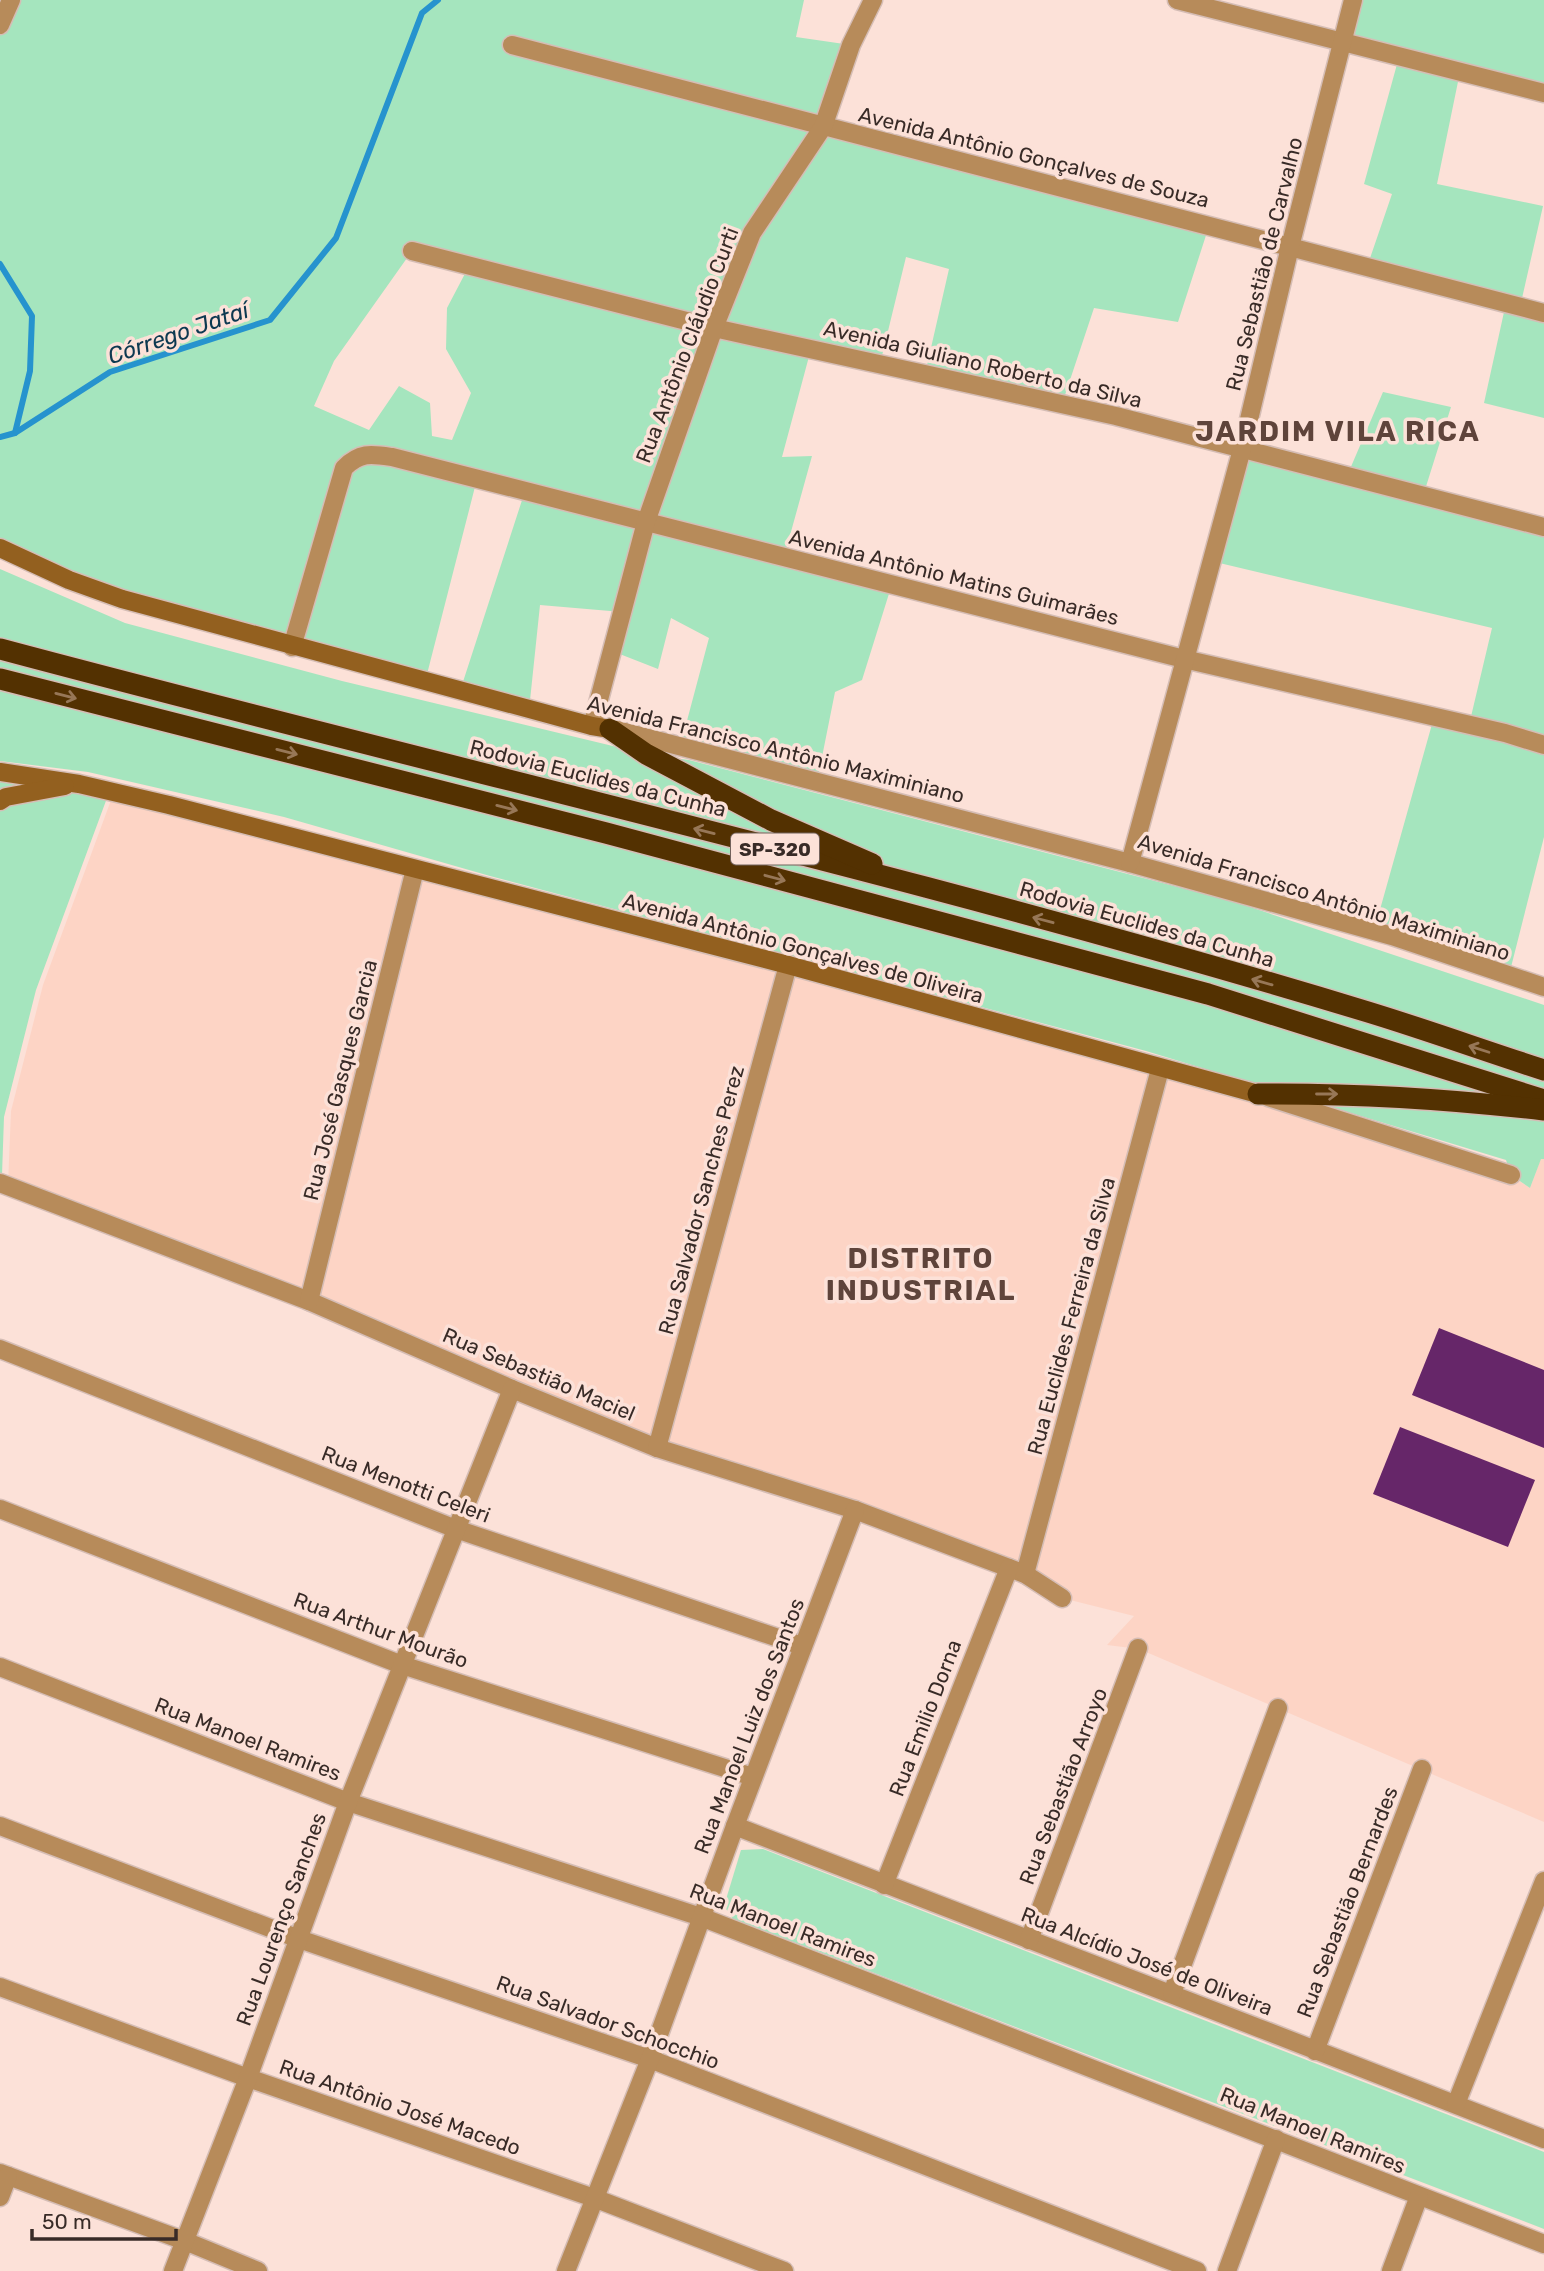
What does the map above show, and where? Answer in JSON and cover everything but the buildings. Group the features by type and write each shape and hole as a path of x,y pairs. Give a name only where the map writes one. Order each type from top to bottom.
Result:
{"highway":[{"name":"Rodovia Euclides da Cunha","path":"0,649 908,882 1370,1013 1544,1070"},
{"name":"SP-320","path":"0,679 619,836 1181,987 1544,1100"},
{"path":"601,727 771,820 860,857 908,882"},
{"path":"1258,1094 1353,1094 1544,1110"}],"main road":[{"name":"Avenida Francisco Antônio Maximiniano","path":"0,548 69,580 122,600 601,727"},
{"name":"Avenida Antônio Gonçalves de Oliveira","path":"0,772 79,784 415,869 788,965 1258,1094"},
{"name":"Avenida Antônio Gonçalves de Oliveira","path":"0,801 6,797 79,784"}],"street":[{"path":"0,25 11,0"},
{"name":"Rua Antônio Cláudio Curti","path":"601,727 646,522 714,328 752,233 823,127 851,45 873,0"},
{"path":"1177,0 1544,93"},
{"name":"Rua Sebastião de Carvalho","path":"1130,863 1242,449 1353,0"},
{"name":"Avenida Antônio Gonçalves de Souza","path":"512,45 1544,313"},
{"name":"Avenida Giuliano Roberto da Silva","path":"412,251 714,328 1115,416 1544,527"},
{"name":"Avenida Antônio Matins Guimarães","path":"292,647 344,468 353,458 367,453 392,457 1184,659 1506,733 1544,745"},
{"name":"Avenida Francisco Antônio Maximiniano","path":"601,727 1130,863 1392,936 1544,987"},
{"name":"Rua José Gasques Garcia","path":"309,1301 415,869"},
{"name":"Rua Salvador Sanches Perez","path":"657,1448 788,965"},
{"name":"Rua Euclides Ferreira da Silva","path":"1017,1571 1160,1069"},
{"name":"Avenida Antônio Gonçalves de Oliveira","path":"1258,1094 1511,1175"},
{"name":"Rua Sebastião Maciel","path":"0,1183 309,1301 657,1448 855,1510 1017,1571 1062,1598"},
{"name":"Rua Menotti Celeri","path":"0,1349 456,1529 802,1646"},
{"name":"Rua Lourenço Sanches","path":"173,2271 248,2078 348,1802 512,1389"},
{"name":"Rua Arthur Mourão","path":"0,1509 402,1665 753,1777"},
{"name":"Rua Manoel Luiz dos Santos","path":"566,2271 650,2059 753,1777 855,1510"},
{"name":"Rua Emilio Dorna","path":"884,1885 1017,1571"},
{"name":"Rua Sebastião Arroyo","path":"1029,1940 1139,1648"},
{"name":"Rua Manoel Ramires","path":"0,1667 348,1802 701,1917 1544,2244"},
{"path":"1172,1993 1278,1709"},
{"name":"Rua Sebastião Bernardes","path":"1315,2051 1422,1769"},
{"name":"Rua Salvador Schocchio","path":"0,1826 299,1939 650,2059 1197,2271"},
{"name":"Rua Alcídio José de Oliveira","path":"735,1826 1544,2138"},
{"path":"1456,2104 1544,1881"},
{"name":"Rua Antônio José Macedo","path":"0,1987 248,2078 594,2198 785,2271"},
{"path":"1227,2271 1276,2138"},
{"path":"0,2197 4,2174 258,2271"},
{"path":"1391,2271 1419,2196"}],"shaded area":[{"path":"114,792 788,965 1511,1175 1530,1188 1541,1158 1544,1159 1544,1822 1139,1649 1107,1645 1134,1616 1062,1598 1025,1574 657,1448 8,1185 11,1111 43,985"}],"green space":[{"path":"0,0 804,0 796,37 851,45 823,126 1209,226 1178,322 1094,308 1062,404 925,374 949,269 906,257 880,364 811,349 782,457 812,456 784,557 892,584 862,680 835,692 817,782 680,747 709,638 671,618 658,669 612,651 622,612 540,605 529,710 460,691 525,491 477,479 425,682 122,599 0,548","holes":["412,251 469,266 447,308 446,349 471,393 452,440 432,436 430,403 399,386 369,430 314,406 334,361"]},
{"path":"1353,0 1544,0 1544,93 1460,72 1437,184 1543,206 1520,307 1544,313 1544,418 1484,403 1506,303 1367,267 1392,194 1364,184 1399,57 1344,43"},
{"path":"1383,392 1451,407 1423,496 1544,527 1544,837 1509,975 1374,931 1434,717 1469,725 1492,628 1211,561 1242,449 1347,476"},
{"path":"0,569 125,623 342,681 646,754 689,760 1232,901 1544,1005 1544,1159 1541,1159 1530,1188 1511,1175 1506,1160 1146,1051 490,876 284,817 88,772 0,761"},
{"path":"0,779 107,798 36,990 4,1117 2,1175 0,1175"},
{"path":"763,1849 1544,2152 1544,2229 733,1919 724,1906 741,1850"}],"waterway":[{"name":"Córrego Jataí","path":"0,437 15,433 110,372 270,320 336,238 422,13 438,0"},
{"path":"0,264 32,316 30,371 15,433"}],"district":[{"name":"JARDIM VILA RICA","path":"1338,431"},
{"name":"DISTRITO INDUSTRIAL","path":"921,1274"}]}
